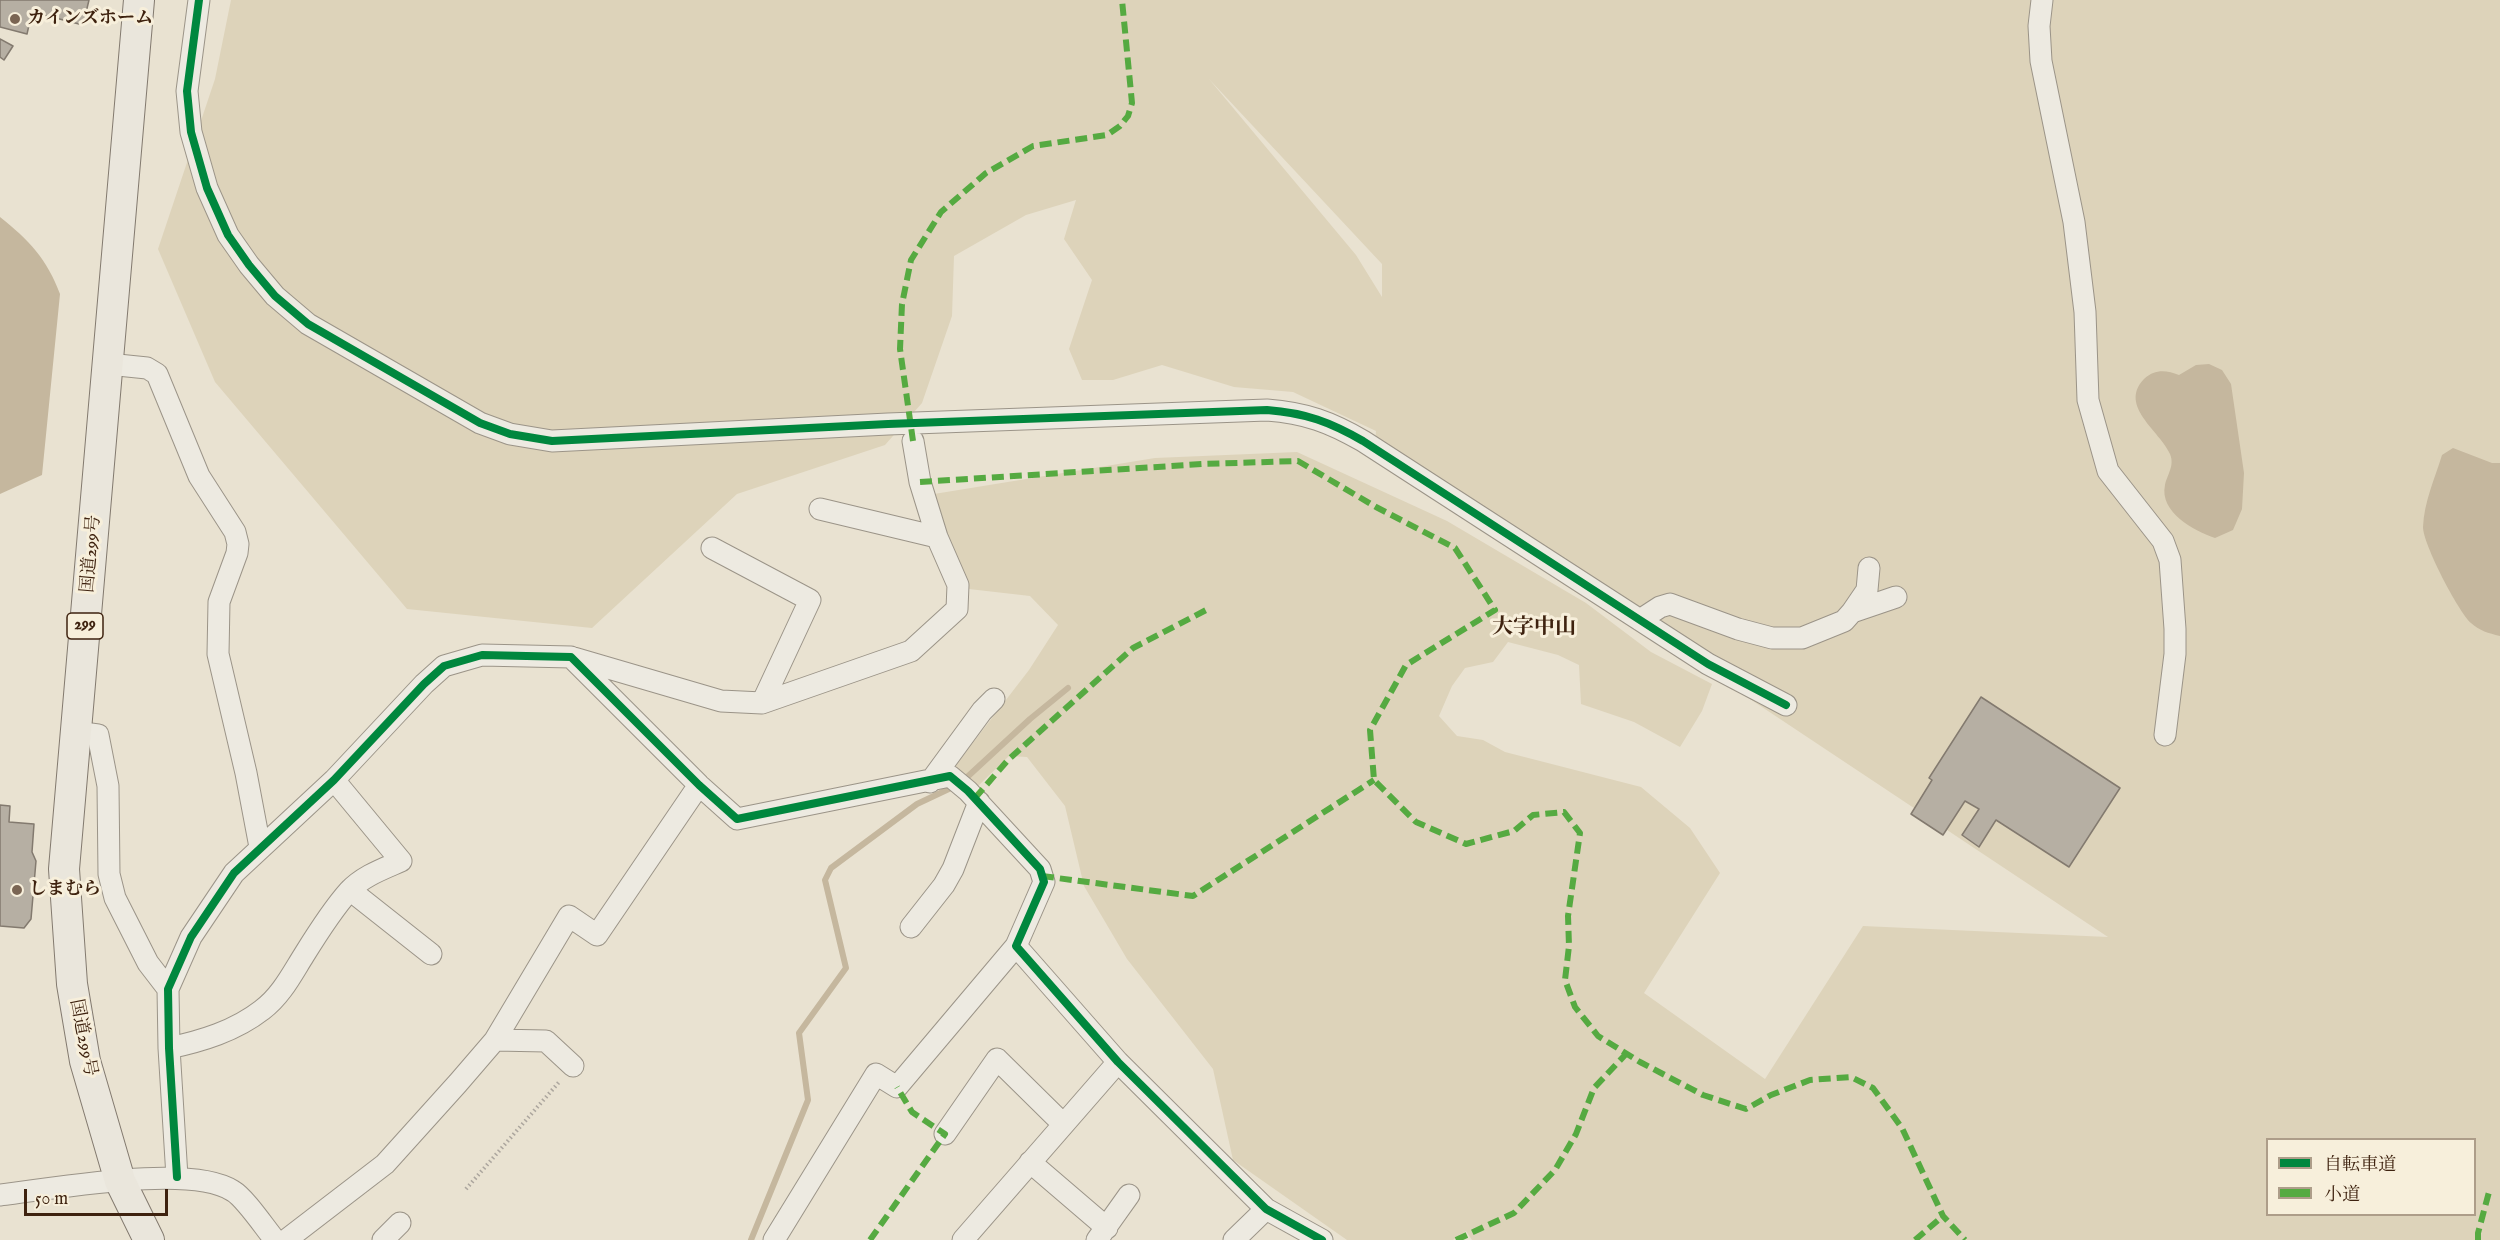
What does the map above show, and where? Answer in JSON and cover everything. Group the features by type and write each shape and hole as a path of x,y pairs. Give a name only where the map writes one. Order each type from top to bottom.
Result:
{"highway":[{"name":"国道299号","path":"138,0 64,869 72,984 85,1061 120,1181 149,1240"}],"street":[{"path":"199,0 187,91 191,132 207,188 228,235 275,296 308,324 480,423 510,434 552,441 888,424 1267,410 1297,412 1331,423 1363,441 1708,664 1786,705"},
{"path":"2042,0 2039,26 2041,62 2073,222 2085,312 2088,400 2108,471 2163,542 2170,560 2175,646 2165,735"},
{"path":"108,364 147,368 157,374 200,476 235,532 238,544 237,553 219,602 218,654 246,773 260,847"},
{"path":"177,1177 169,1048 168,989 191,938 234,873 260,847 334,780 424,684 444,666 482,656 571,657 721,701 762,703 911,651 957,609 957,585 937,537 920,482 913,441"},
{"path":"820,509 937,537"},
{"path":"712,548 810,600 762,703"},
{"path":"1640,620 1660,607 1671,604 1738,629 1772,638 1802,638 1844,621 1867,590 1869,568"},
{"path":"1852,612 1896,597"},
{"path":"571,657 699,785 737,819 930,782 950,776 979,802 1040,869 1044,882 1016,946 897,1087 876,1074 774,1240"},
{"path":"930,782 982,711 994,699"},
{"path":"76,732 98,735 108,786 108,874 115,898 148,963 168,989"},
{"path":"169,1048 200,1041 237,1026 263,1009 283,988 309,946 350,890 364,879 401,861 334,780"},
{"path":"286,1240 386,1164 495,1040 569,916 597,935 699,785"},
{"path":"911,927 948,877 979,802"},
{"path":"350,890 431,954"},
{"path":"1016,946 1118,1062 1266,1209 1318,1239"},
{"path":"495,1040 546,1041 573,1066"},
{"path":"945,1134 997,1059 1063,1124"},
{"path":"971,1237 1030,1162 1118,1062"},
{"path":"1030,1162 1102,1234 1129,1195"},
{"path":"0,1195 177,1177 217,1183 235,1191 275,1240"},
{"path":"1234,1240 1266,1209"},
{"path":"383,1240 400,1222"}],"path":[{"path":"466,1189 573,1066"}],"shaded area":[{"path":"231,0 2500,0 2500,1240 1472,1240 1466,1231 1453,1240 1347,1240 1233,1160 1213,1069 1127,959 1084,886 1065,806 1027,757 1009,756 976,788 955,766 1029,670 1058,625 1030,596 969,589 931,504 934,494 1155,458 1297,452 1447,521 1586,603 1651,652 1712,684 1702,711 1680,747 1634,722 1581,704 1579,665 1558,655 1508,642 1493,662 1465,668 1452,686 1439,716 1457,736 1483,740 1505,752 1641,787 1690,828 1720,873 1644,993 1765,1079 1863,926 2108,937 1598,598 1374,454 1376,431 1293,392 1234,387 1162,365 1113,380 1082,380 1069,349 1092,280 1064,239 1076,200 1026,215 954,256 952,316 922,403 885,445 737,494 592,628 407,609 215,382 158,249 215,79","holes":["1209,79 1382,264 1382,297 1356,255"]},
{"path":"0,217 36,251 49,270 60,294 42,475 0,494"},
{"path":"2209,364 2222,370 2231,384 2244,473 2242,509 2233,530 2215,538 2188,525 2167,504 2165,485 2171,466 2170,454 2138,409 2136,399 2137,389 2152,373 2165,371 2179,375 2196,365"},
{"path":"2453,448 2492,463 2500,463 2500,636 2478,628 2465,616 2442,577 2425,536 2423,527 2425,508 2430,490 2442,455"}],"building":[{"name":"カインズホーム","path":"0,0 89,0 83,25 32,12 27,34 0,27"},
{"path":"0,39 13,46 4,60 0,57"},
{"path":"1981,697 2120,788 2069,867 1996,820 1979,847 1962,835 1979,809 1965,801 1943,835 1911,814 1932,780 1929,778"},
{"name":"しまむら","path":"0,805 10,806 9,822 34,824 32,852 36,861 31,919 24,928 0,926"}],"waterway":[{"path":"965,779 1030,719 1068,688"},
{"path":"751,1240 808,1100 799,1033 846,968 825,880 831,868 917,804 953,787"}],"marked path":[{"path":"913,441 900,349 902,304 911,260 941,212 986,173 1033,146 1107,135 1120,126 1128,116 1132,103 1122,0"},
{"path":"920,482 1203,464 1298,461 1376,507 1455,548 1495,610 1406,665 1370,730 1374,780 1416,822 1466,844 1514,831 1533,815 1564,812 1580,833 1568,916 1569,946 1565,980 1575,1007 1598,1036 1640,1062 1703,1095 1746,1109 1771,1095 1810,1080 1851,1077 1873,1088 1902,1128 1943,1216 1965,1240"},
{"path":"975,798 1008,760 1133,648 1210,608"},
{"path":"1042,876 1193,896 1374,780"},
{"path":"1456,1240 1514,1213 1555,1170 1576,1134 1594,1088 1626,1054"},
{"path":"870,1240 945,1134 912,1112 897,1087"},
{"path":"2478,1240 2489,1192"},
{"path":"1915,1240 1943,1216"}],"cycle path":[{"path":"199,0 187,91 191,132 207,188 228,235 275,296 308,324 480,423 510,434 552,441 888,424 1267,410 1294,413 1328,424 1363,441 1708,664 1786,705"},
{"path":"177,1177 169,1048 168,989 191,937 234,873 334,780 424,684 444,666 482,655 571,657 699,785 737,819 950,776 968,791 1040,869 1044,882 1016,946 1118,1062 1266,1209 1322,1240"}],"place":[{"name":"カインズホーム","path":"15,19"},
{"name":"しまむら","path":"17,890"}],"district":[{"name":"大字中山","path":"1534,629"}]}
